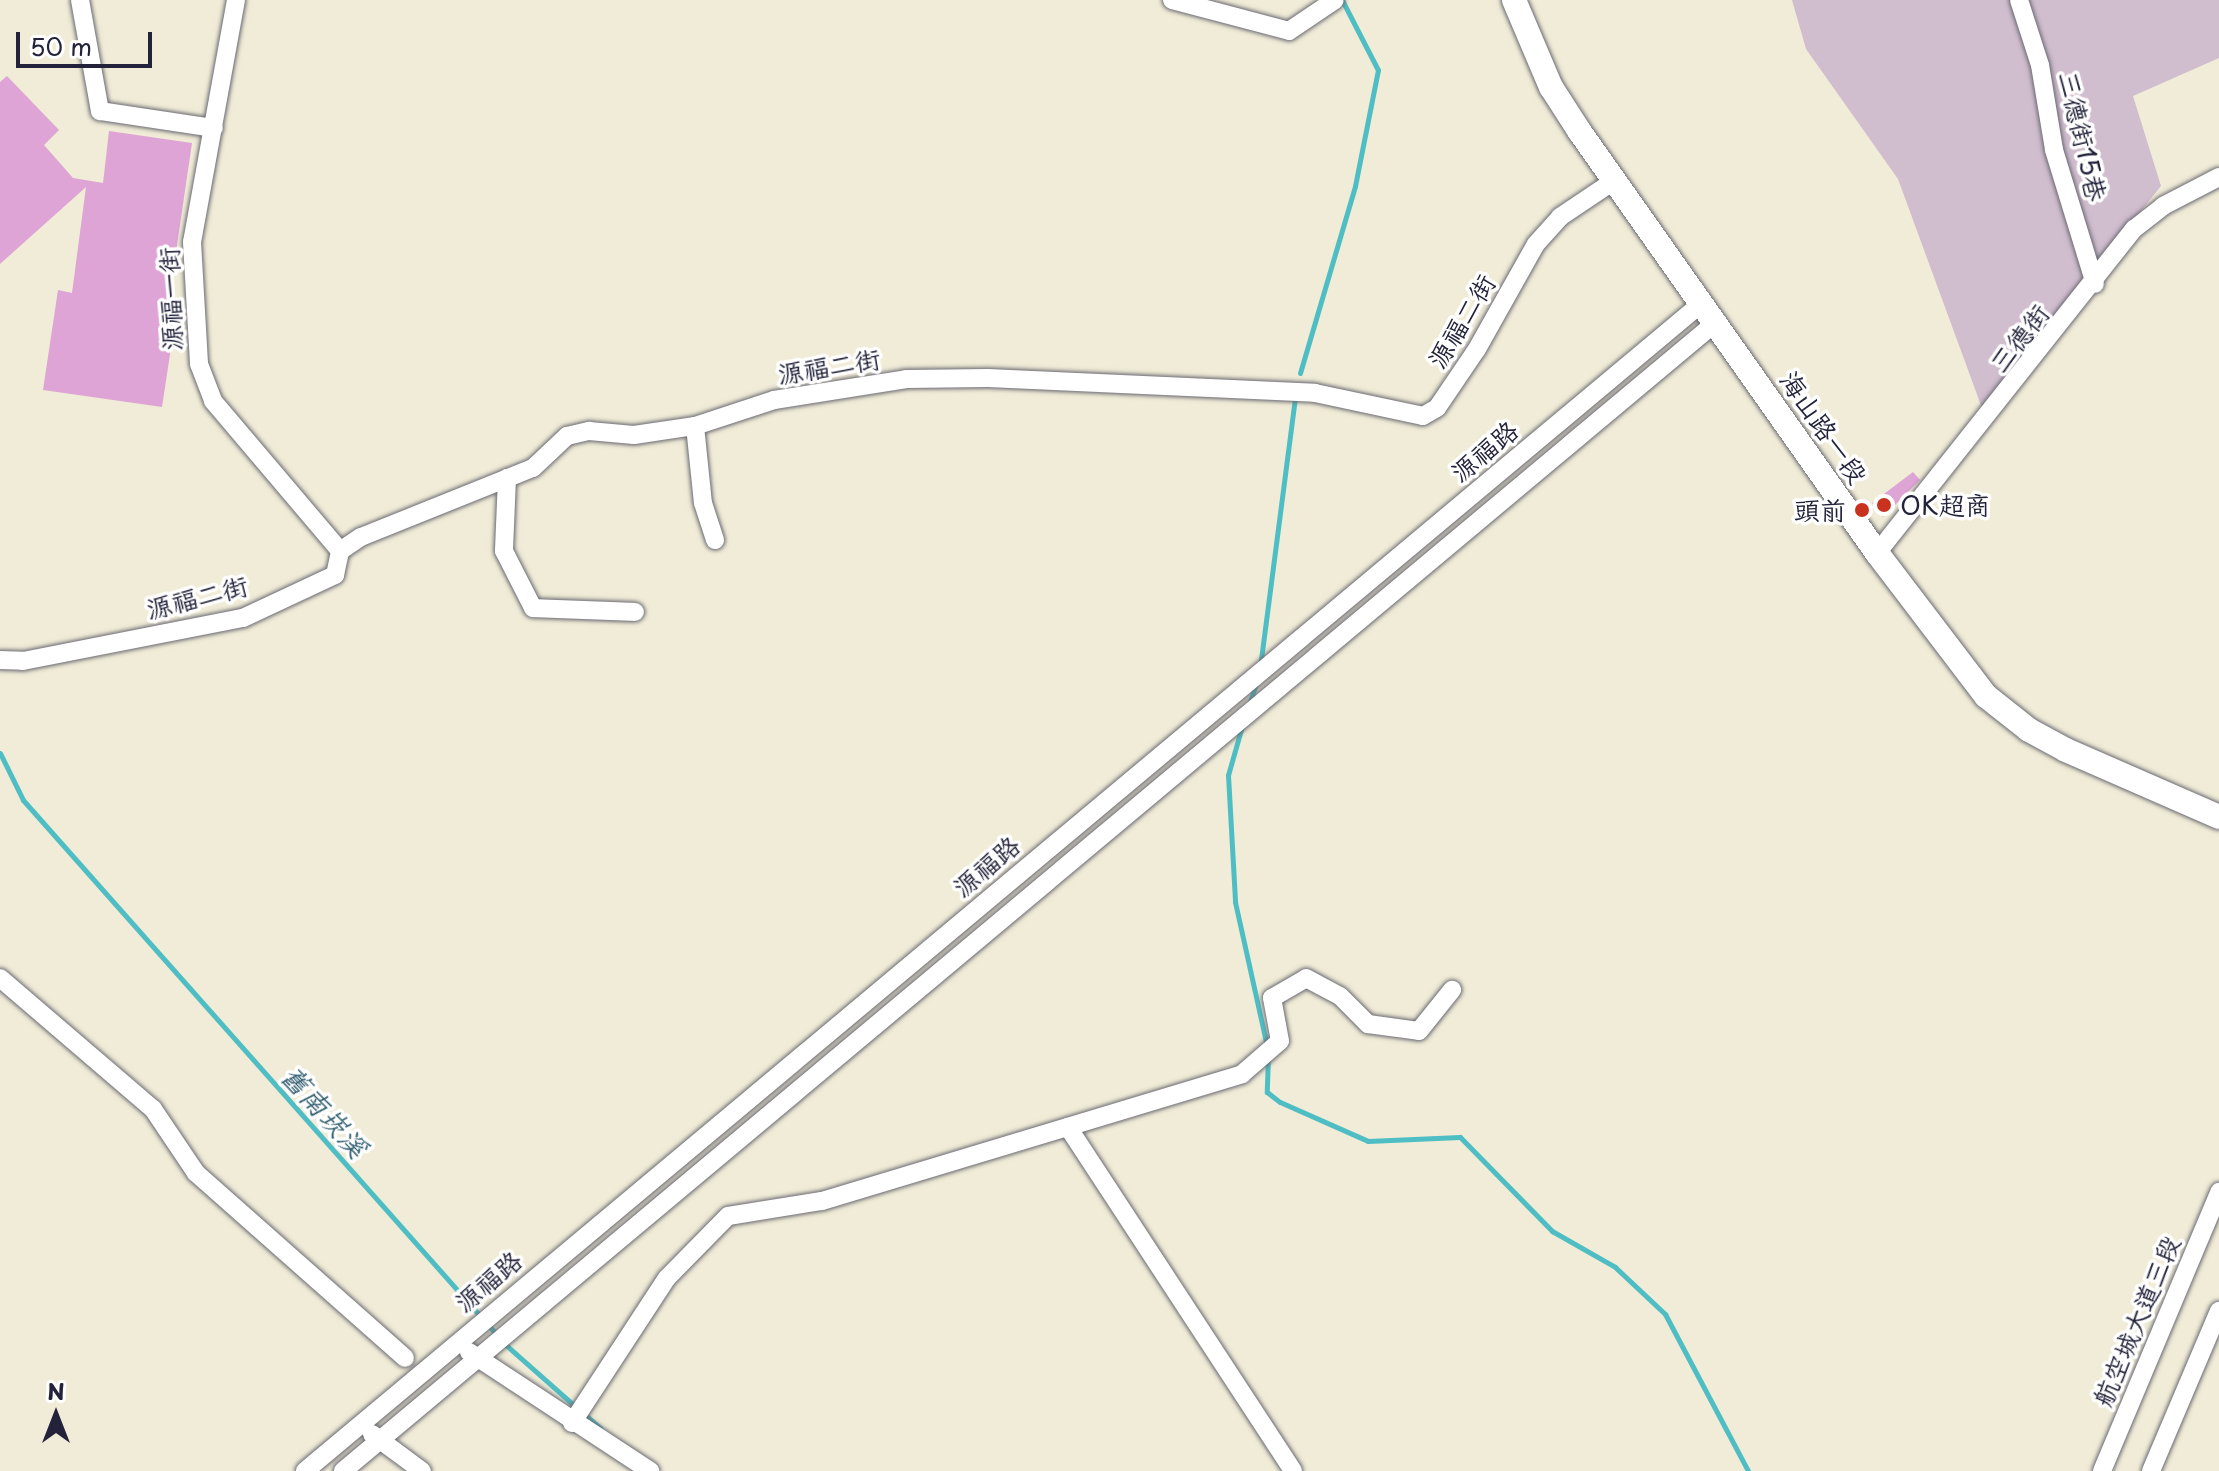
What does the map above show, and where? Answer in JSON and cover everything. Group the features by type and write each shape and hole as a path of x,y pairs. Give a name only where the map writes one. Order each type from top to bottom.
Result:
{"main road":[{"name":"海山路一段","path":"1514,0 1551,87 1877,553 1986,696 2029,730 2219,817"}],"street":[{"path":"80,0 100,111 214,128"},
{"name":"源福一街","path":"236,0 192,242 199,364 213,401 340,551"},
{"path":"1172,0 1289,31 1335,0"},
{"name":"三德街15巷","path":"2019,0 2040,65 2054,150 2095,284"},
{"name":"三德街","path":"1877,553 2095,284 2134,229 2163,206 2219,177"},
{"name":"源福二街","path":"0,660 23,661 243,618 335,575 340,551 361,537 533,468 567,436 695,426 804,396 906,379 988,378 1315,393 1423,416 1437,408 1477,349 1536,244 1560,217 1615,180"},
{"name":"源福路","path":"305,1471 456,1342 1709,312"},
{"name":"源福路","path":"343,1471 1709,312"},
{"path":"695,426 703,503 715,540"},
{"path":"507,478 504,551 533,608 635,612"},
{"path":"0,978 153,1109 196,1173 405,1358"},
{"path":"573,1422 667,1278 728,1216 822,1201 1242,1074 1261,1062 1278,1043 1272,998 1306,978 1340,996 1368,1024 1419,1031 1452,990"},
{"path":"1068,1127 1293,1471"},
{"name":"航空城大道三段","path":"2102,1471 2219,1192"},
{"path":"2151,1471 2219,1311"},
{"path":"456,1342 650,1471"},
{"path":"362,1424 379,1441 422,1471"}],"shaded area":[{"path":"1792,0 2219,0 2219,58 2133,96 2161,186 1982,408 1898,179 1806,49"}],"building":[{"path":"7,76 59,130 44,145 73,178 103,183 109,131 192,143 168,307 177,308 162,407 43,390 58,290 72,293 86,187 0,264 0,82"},
{"path":"1913,472 1920,480 1883,517 1872,503"}],"waterway":[{"path":"1300,373 1355,186 1378,70 1342,0"},
{"path":"1260,667 1295,396"},
{"path":"1249,705 1256,684"},
{"path":"1242,726 1228,775 1235,902 1267,1046"},
{"name":"舊南崁溪","path":"0,753 23,800 506,1345 576,1407"},
{"path":"1268,1056 1267,1092 1280,1102 1368,1141 1460,1137 1552,1231 1615,1267 1665,1314 1748,1471"},
{"name":"舊南崁溪","path":"583,1413 600,1428"}],"place":[{"name":"OK超商","path":"1884,505"},
{"name":"頭前","path":"1862,510"}]}
